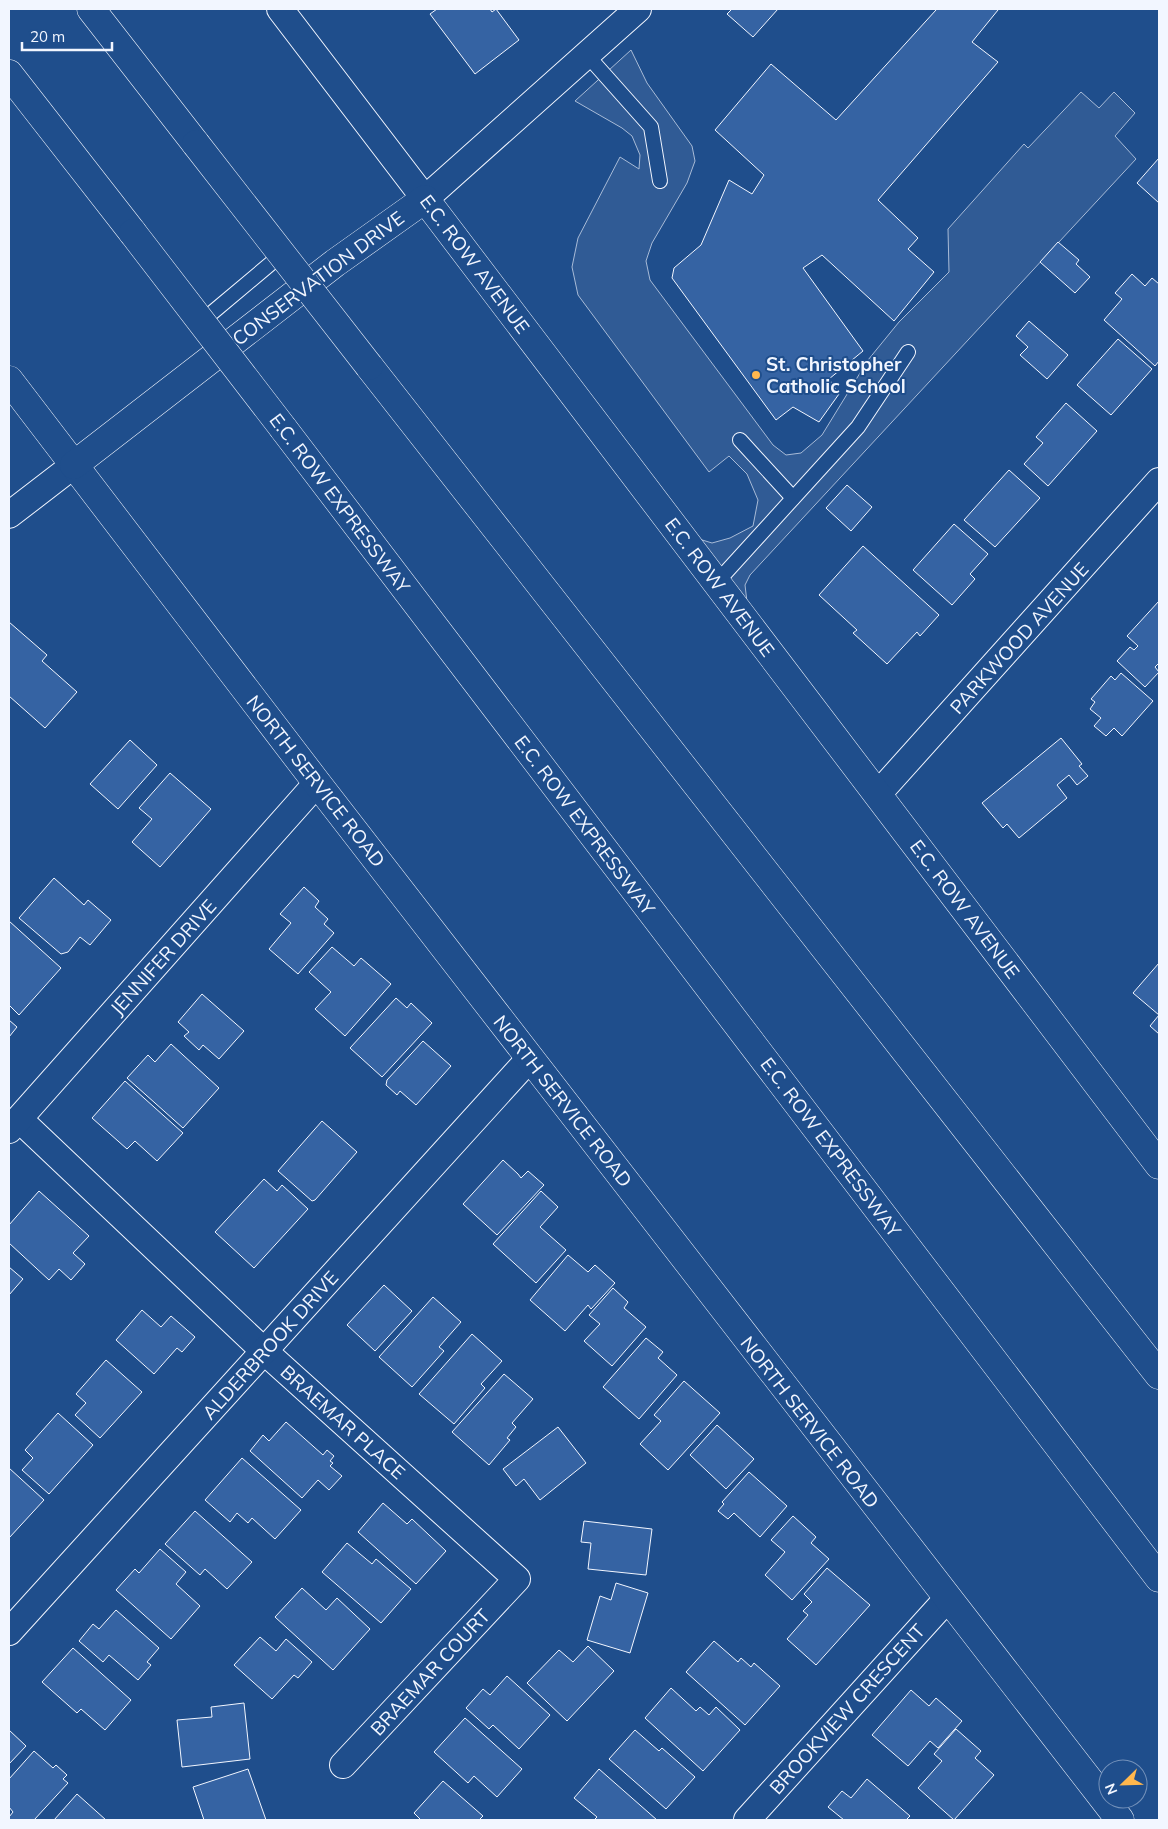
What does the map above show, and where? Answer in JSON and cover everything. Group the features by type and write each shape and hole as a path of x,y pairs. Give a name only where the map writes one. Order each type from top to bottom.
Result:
{"main road":[{"path":"90,9 1159,1374"},
{"name":"E.C. ROW EXPRESSWAY","path":"9,74 283,428 1159,1578"},
{"name":"CONSERVATION DRIVE","path":"74,465 334,263 425,199"},
{"name":"E.C. ROW AVENUE","path":"425,199 1159,1165"},
{"name":"NORTH SERVICE ROAD","path":"9,380 317,783 1120,1820"}],"street":[{"name":"E.C. ROW AVENUE","path":"280,9 425,199"},
{"name":"CONSERVATION DRIVE","path":"425,199 635,10"},
{"name":"CONSERVATION DRIVE","path":"9,515 74,465"},
{"name":"PARKWOOD AVENUE","path":"878,794 1159,481"},
{"name":"JENNIFER DRIVE","path":"14,1125 317,783"},
{"name":"ALDERBROOK DRIVE","path":"9,1632 530,1058"},
{"name":"BRAEMAR PLACE","path":"14,1125 516,1579"},
{"name":"BRAEMAR COURT","path":"343,1765 516,1579"},
{"name":"BROOKVIEW CRESCENT","path":"747,1820 947,1598"}],"lane":[{"path":"587,55 651,128 660,181"},
{"path":"201,322 282,254"},
{"path":"717,582 858,427 908,352"},
{"path":"740,440 793,498"}],"shaded area":[{"path":"631,50 647,83 692,146 695,161 687,183 652,243 646,261 650,280 773,445 786,455 801,453 822,435 868,360 899,322 949,272 948,229 1024,144 1028,148 1081,92 1099,108 1114,92 1135,113 1115,136 1136,159 750,575 745,585 747,602 699,539 712,543 730,538 753,526 758,500 747,474 729,456 709,472 578,295 572,267 578,238 620,157 639,169 640,155 632,136 622,128 575,101"}],"building":[{"path":"437,9 490,9 492,12 496,9 519,40 475,74 430,14"},
{"path":"732,9 778,9 753,37 727,14"},
{"path":"934,9 998,10 972,42 998,62 878,200 918,238 908,249 934,272 894,321 822,255 803,268 863,351 829,379 839,394 819,422 793,407 776,420 672,278 674,268 701,245 729,180 752,194 764,175 715,130 771,64 836,120 936,10"},
{"path":"1159,158 1159,203 1137,183"},
{"path":"1058,242 1079,260 1076,264 1090,277 1075,293 1040,262"},
{"path":"1132,274 1145,286 1152,278 1159,284 1159,361 1155,366 1104,320 1122,299 1115,293"},
{"path":"1029,321 1068,355 1047,379 1020,355 1028,347 1016,336"},
{"path":"1118,339 1152,369 1111,415 1077,385"},
{"path":"1066,403 1097,431 1048,486 1024,464 1043,443 1036,437"},
{"path":"1009,470 1040,498 995,547 964,520"},
{"path":"847,485 872,507 851,531 826,508"},
{"path":"954,524 988,554 970,574 975,579 952,605 913,570"},
{"path":"863,546 939,615 920,636 917,632 887,664 853,633 857,630 819,595"},
{"path":"1159,601 1159,665 1155,667 1159,672 1145,687 1117,661 1130,647 1134,650 1138,646 1127,636"},
{"path":"9,622 47,655 42,661 77,692 45,728 9,696"},
{"path":"1121,673 1153,701 1122,736 1114,728 1106,736 1094,726 1101,718 1090,709 1095,702 1091,699 1111,676 1115,680"},
{"path":"1061,738 1082,764 1079,766 1088,776 1077,785 1069,775 1057,785 1067,798 1019,838 1007,824 1003,828 982,803"},
{"path":"130,740 157,765 118,809 90,784"},
{"path":"170,773 211,809 160,867 132,842 152,819 139,808"},
{"path":"54,878 84,905 88,900 111,920 90,945 80,937 68,952 61,954 19,918"},
{"path":"304,887 319,901 315,907 328,919 324,924 334,933 298,974 269,949 291,923 280,914"},
{"path":"9,921 61,968 19,1015 9,1005"},
{"path":"332,947 354,966 361,958 391,984 345,1036 315,1009 331,992 309,972"},
{"path":"1159,963 1159,1015 1133,993"},
{"path":"202,994 244,1031 219,1059 203,1045 199,1050 184,1036 189,1032 178,1022"},
{"path":"396,998 407,1008 411,1003 432,1023 382,1077 350,1048"},
{"path":"1159,1015 1159,1034 1150,1026"},
{"path":"9,1020 17,1027 9,1037"},
{"path":"423,1041 451,1066 416,1105 400,1091 397,1095 386,1085 387,1080"},
{"path":"171,1044 219,1088 183,1128 127,1078 148,1055 155,1062"},
{"path":"125,1081 183,1133 157,1161 135,1141 127,1149 92,1118"},
{"path":"322,1121 357,1152 315,1200 312,1201 278,1171"},
{"path":"503,1160 521,1178 528,1171 544,1185 497,1235 463,1204"},
{"path":"264,1179 277,1191 282,1185 308,1209 254,1268 215,1232"},
{"path":"39,1191 89,1236 73,1253 85,1264 71,1280 59,1269 49,1280 9,1243 9,1225"},
{"path":"541,1191 558,1207 540,1227 566,1250 536,1283 493,1244"},
{"path":"568,1255 588,1272 595,1265 615,1283 591,1309 588,1305 565,1331 530,1300"},
{"path":"9,1267 23,1279 9,1295"},
{"path":"384,1285 412,1311 375,1351 347,1325"},
{"path":"613,1288 628,1302 624,1308 646,1327 612,1366 584,1341 600,1324 589,1315"},
{"path":"433,1297 461,1322 439,1347 444,1351 412,1387 379,1357"},
{"path":"142,1310 161,1327 171,1316 195,1337 182,1352 177,1348 154,1374 116,1340"},
{"path":"472,1334 502,1361 481,1384 485,1388 454,1424 419,1394"},
{"path":"646,1338 663,1352 658,1358 677,1375 639,1419 603,1387"},
{"path":"106,1360 142,1392 100,1438 75,1415 86,1403 76,1394"},
{"path":"504,1374 533,1399 512,1423 516,1427 507,1438 510,1440 489,1465 452,1432"},
{"path":"684,1381 720,1413 668,1470 640,1444 661,1421 654,1415"},
{"path":"58,1413 93,1445 49,1494 22,1470 33,1458 25,1450"},
{"path":"286,1422 323,1455 327,1450 334,1456 330,1461 333,1463 330,1466 342,1476 329,1490 318,1480 302,1498 250,1451 263,1435 269,1441"},
{"path":"717,1425 754,1459 726,1489 690,1455"},
{"path":"558,1427 586,1463 540,1500 524,1479 516,1486 503,1469"},
{"path":"242,1458 301,1510 275,1539 252,1518 248,1523 237,1513 230,1522 205,1500"},
{"path":"9,1468 44,1500 9,1538"},
{"path":"749,1472 787,1506 760,1537 734,1513 728,1519 718,1511 724,1504 722,1502"},
{"path":"383,1503 407,1524 412,1519 446,1551 416,1584 358,1532"},
{"path":"195,1511 252,1562 227,1589 205,1569 200,1575 165,1544"},
{"path":"793,1516 816,1537 811,1543 829,1559 792,1600 765,1575 785,1552 771,1540"},
{"path":"584,1521 652,1529 646,1575 588,1569 591,1543 581,1542"},
{"path":"347,1543 372,1564 376,1559 411,1589 381,1623 322,1572"},
{"path":"160,1549 186,1572 176,1584 200,1606 171,1639 116,1590 135,1569 139,1573"},
{"path":"827,1568 870,1605 816,1665 787,1639 808,1615 803,1611 812,1602 804,1594"},
{"path":"616,1583 648,1593 630,1653 587,1640 600,1596 611,1600"},
{"path":"302,1588 326,1610 337,1598 370,1629 333,1670 275,1617"},
{"path":"116,1610 159,1648 147,1662 151,1665 138,1680 109,1655 103,1662 79,1641 93,1624 99,1629"},
{"path":"260,1637 276,1651 286,1639 312,1662 298,1678 294,1675 272,1699 234,1665"},
{"path":"714,1641 738,1662 741,1658 751,1667 754,1663 780,1686 745,1725 686,1672"},
{"path":"588,1646 614,1671 567,1721 527,1683 559,1650 573,1662"},
{"path":"73,1648 131,1700 105,1730 81,1709 77,1713 42,1682"},
{"path":"507,1676 550,1715 519,1749 493,1725 489,1729 466,1708 483,1689 490,1695"},
{"path":"671,1688 696,1711 700,1707 709,1715 716,1707 740,1730 703,1771 645,1718"},
{"path":"911,1690 929,1706 936,1698 962,1721 938,1748 930,1741 908,1766 872,1735"},
{"path":"244,1703 250,1759 182,1767 177,1720 212,1717 211,1707"},
{"path":"465,1718 522,1769 497,1797 474,1776 468,1783 434,1752"},
{"path":"956,1729 981,1751 975,1758 994,1775 954,1820 918,1788 942,1761 934,1754"},
{"path":"9,1730 26,1746 9,1764"},
{"path":"635,1730 659,1751 662,1748 695,1777 666,1809 609,1759"},
{"path":"34,1751 53,1768 56,1765 67,1775 63,1779 68,1783 34,1820 9,1820 13,1812 9,1807 9,1779"},
{"path":"248,1769 266,1820 204,1820 193,1787"},
{"path":"599,1769 657,1820 594,1820 597,1817 574,1798"},
{"path":"867,1779 910,1816 906,1820 844,1820 828,1807 842,1791 851,1798"},
{"path":"443,1781 483,1816 479,1820 421,1820 414,1813"},
{"path":"77,1794 106,1820 54,1820"}],"place":[{"name":"St. Christopher Catholic School","path":"756,375"}]}
